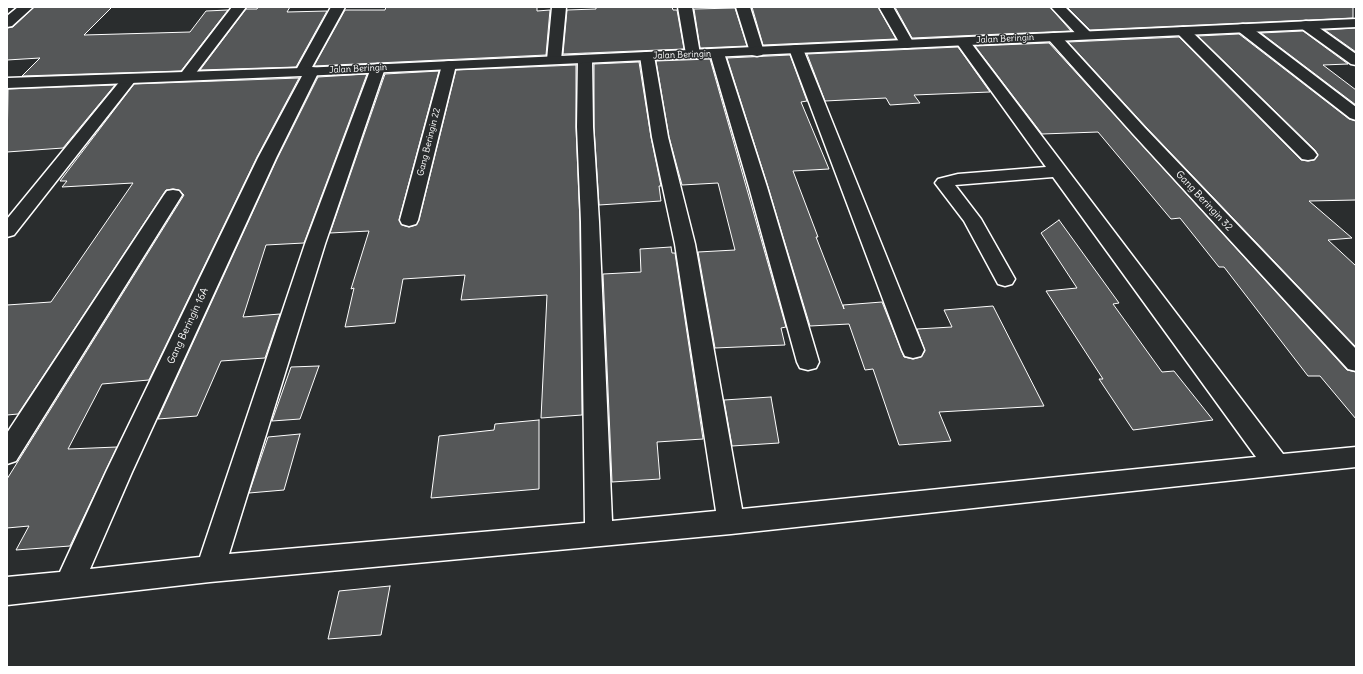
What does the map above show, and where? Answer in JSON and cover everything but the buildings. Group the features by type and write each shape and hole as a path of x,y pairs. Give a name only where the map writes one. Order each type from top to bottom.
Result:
{"street":[{"path":"7,23 26,7"},
{"path":"187,75 239,7"},
{"name":"Gang Beringin 16A","path":"69,584 119,472 338,7"},
{"path":"554,60 558,7"},
{"path":"685,7 693,54"},
{"path":"743,7 757,52"},
{"path":"886,7 907,44"},
{"path":"1058,7 1085,35"},
{"name":"Jalan Beringin","path":"7,83 585,58 716,54 1356,23"},
{"path":"1306,25 1356,61"},
{"path":"1243,28 1356,116"},
{"path":"1183,31 1308,155"},
{"name":"Gang Beringin 32","path":"1054,37 1139,132 1356,363"},
{"path":"963,42 1277,466"},
{"path":"796,49 913,350"},
{"path":"716,54 758,187 808,362"},
{"path":"647,56 660,137 685,244 731,522"},
{"path":"585,58 585,127 590,222 599,533"},
{"name":"Gang Beringin 22","path":"410,220 449,65"},
{"path":"210,570 315,244 378,68"},
{"path":"7,231 130,78"},
{"path":"1005,279 972,219 944,184 958,179 1059,171"},
{"path":"7,454 173,195"},
{"path":"7,591 210,570 731,522 1356,457"}]}
